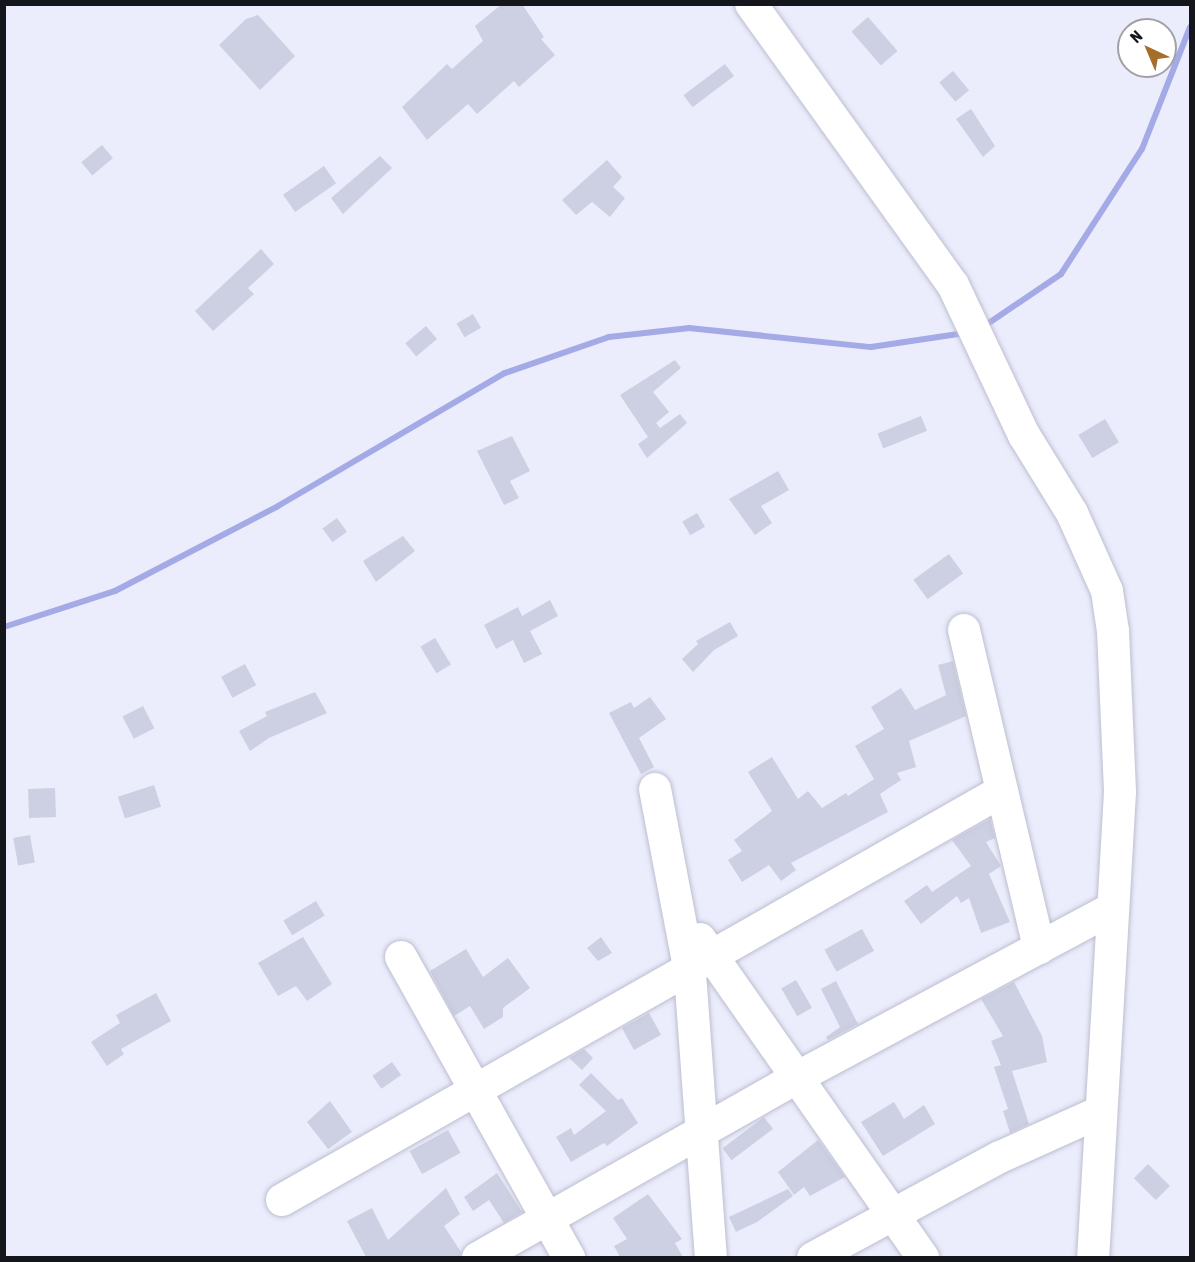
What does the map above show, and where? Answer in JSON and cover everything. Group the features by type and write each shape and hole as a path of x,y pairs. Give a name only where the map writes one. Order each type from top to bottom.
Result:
{"street":[{"path":"751,4 953,285 1024,435 1072,513 1107,591 1113,631 1120,792 1093,1257"},
{"path":"964,630 1039,948"},
{"path":"655,789 677,907 700,961 798,1077 896,1213 923,1257"},
{"path":"282,1200 1002,791"},
{"path":"478,1257 798,1077 1113,908"},
{"path":"401,957 569,1257"},
{"path":"700,961 702,1131 711,1257"},
{"path":"813,1257 1000,1157 1100,1112"}],"building":[{"path":"502,4 522,4 544,37 541,39 555,55 519,87 514,81 477,114 468,104 427,140 402,107 447,64 452,69 483,41 475,26"},
{"path":"258,15 295,56 260,90 219,45 246,19"},
{"path":"868,17 898,51 881,65 851,31"},
{"path":"725,64 734,76 692,107 683,95"},
{"path":"953,71 969,90 955,102 939,83"},
{"path":"971,109 995,146 983,157 956,119"},
{"path":"102,145 113,158 92,175 81,162"},
{"path":"380,156 392,168 343,214 331,198"},
{"path":"607,160 622,177 613,187 625,198 610,217 592,202 576,215 562,200"},
{"path":"324,166 336,183 295,212 283,195"},
{"path":"261,249 274,264 248,288 254,294 213,331 195,311"},
{"path":"473,314 481,328 465,337 457,324"},
{"path":"426,326 437,339 416,356 405,343"},
{"path":"675,360 681,368 653,392 669,412 656,423 660,428 680,414 687,423 647,458 638,444 648,437 620,395"},
{"path":"921,416 927,431 883,448 877,434"},
{"path":"1105,419 1119,442 1092,458 1078,435"},
{"path":"512,436 530,471 510,481 519,498 504,505 477,451"},
{"path":"778,471 789,490 761,506 772,523 755,535 729,499"},
{"path":"697,513 705,527 690,535 682,522"},
{"path":"337,518 347,532 332,542 322,529"},
{"path":"403,536 415,551 376,582 363,561"},
{"path":"949,554 963,573 928,599 913,580"},
{"path":"550,600 558,616 530,631 542,654 524,663 513,640 496,649 484,625 518,607 522,616"},
{"path":"730,622 738,636 714,650 693,672 682,659 698,644 696,641"},
{"path":"435,638 451,665 436,673 420,647"},
{"path":"953,661 966,716 909,741 916,767 897,773 901,780 880,794 888,812 791,863 796,870 781,881 769,865 742,882 728,860 742,851 734,840 772,811 748,772 772,757 798,799 808,791 822,808 846,793 848,796 874,779 855,746 884,729 871,707 901,688 915,710 946,695 938,665"},
{"path":"245,664 256,685 232,698 221,677"},
{"path":"315,692 327,713 269,738 250,751 239,731 267,716 265,712"},
{"path":"650,697 666,719 639,738 654,767 641,774 609,713 631,702 634,708"},
{"path":"143,706 154,728 134,739 123,716"},
{"path":"154,785 161,807 125,819 118,797"},
{"path":"55,788 56,817 29,818 28,789"},
{"path":"990,819 995,838 986,842 1001,866 989,874 1010,922 981,933 969,898 961,903 957,896 921,924 904,901 927,885 932,892 971,866 952,840"},
{"path":"30,835 35,863 18,866 13,838"},
{"path":"316,901 325,916 292,935 283,921"},
{"path":"862,929 874,951 837,972 824,950"},
{"path":"303,937 332,984 307,1001 296,986 278,996 258,963"},
{"path":"601,937 612,953 598,961 587,948"},
{"path":"466,949 483,977 508,958 530,988 503,1008 503,1017 484,1029 470,1006 454,1016 430,971"},
{"path":"796,980 812,1008 797,1016 781,988"},
{"path":"836,981 858,1024 828,1040 826,1037 840,1027 821,989"},
{"path":"1014,982 1042,1036 1047,1062 1012,1071 1029,1124 1010,1133 1003,1111 1008,1109 994,1067 1001,1065 991,1041 1003,1036 981,999"},
{"path":"156,993 171,1021 121,1049 124,1054 107,1066 91,1042 120,1023 116,1015"},
{"path":"649,1013 661,1035 634,1050 622,1028"},
{"path":"584,1049 593,1058 582,1070 569,1058"},
{"path":"392,1062 401,1075 382,1089 372,1076"},
{"path":"591,1073 618,1100 622,1098 638,1123 607,1146 604,1143 571,1162 556,1137 571,1128 574,1135 606,1111 579,1085"},
{"path":"330,1101 352,1132 328,1149 307,1122"},
{"path":"894,1102 904,1119 924,1105 935,1124 883,1156 861,1122"},
{"path":"764,1117 773,1129 731,1160 722,1148"},
{"path":"448,1130 461,1153 422,1174 410,1151"},
{"path":"818,1140 845,1177 810,1196 804,1187 794,1195 778,1172"},
{"path":"1148,1164 1170,1186 1156,1200 1134,1178"},
{"path":"497,1173 522,1212 504,1223 489,1200 473,1211 464,1197"},
{"path":"446,1188 460,1214 444,1226 461,1252 460,1257 366,1257 347,1221 372,1208 388,1240"},
{"path":"788,1189 793,1196 757,1222 736,1232 729,1217"},
{"path":"648,1194 682,1239 675,1243 683,1257 620,1257 614,1246 627,1239 613,1218"}],"waterway":[{"path":"983,327 1061,274 1142,149 1190,27"},
{"path":"4,627 115,591 278,506 505,373 609,337 689,328 871,347 965,333"}]}
